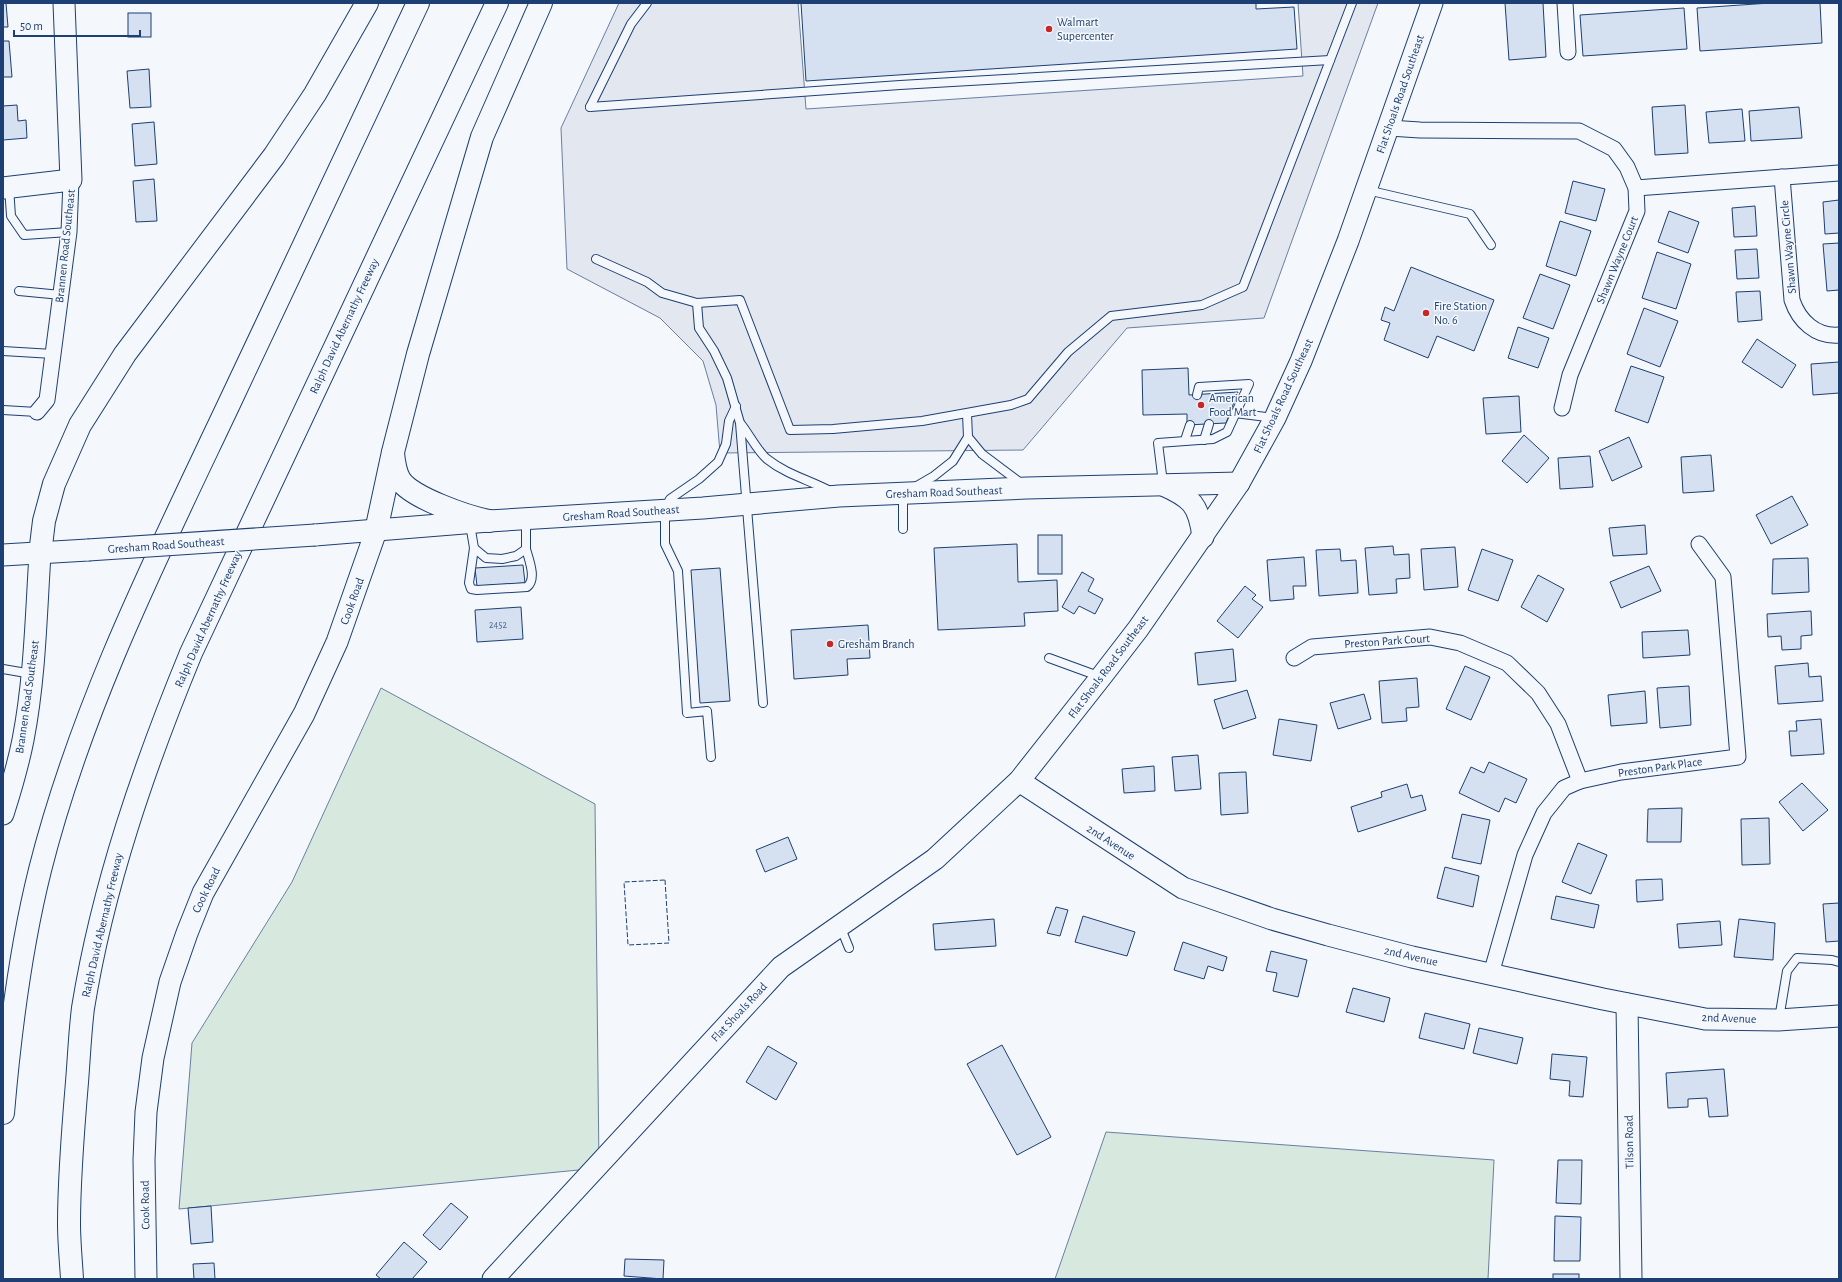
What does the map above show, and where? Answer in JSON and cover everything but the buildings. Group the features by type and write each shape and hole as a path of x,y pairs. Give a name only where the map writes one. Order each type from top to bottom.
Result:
{"highway":[{"path":"40,554 44,521 54,484 80,424 125,354 274,156 315,94 367,3"},
{"path":"3,1113 8,1046 21,960 40,871 60,800 82,733 136,601 418,3"},
{"name":"Ralph David Abernathy Freeway","path":"72,1279 69,1217 74,1124 83,1009 98,935 116,861 138,790 162,722 221,588 497,3"},
{"path":"376,531 393,452 418,354 482,137 540,3"},
{"path":"393,452 397,474 410,490 479,522"}],"street":[{"name":"Brannen Road Southeast","path":"37,412 47,400 69,232 72,180 64,3"},
{"name":"Flat Shoals Road Southeast","path":"1019,781 1102,677 1203,536 1239,483 1275,418 1301,361 1348,241 1432,3"},
{"path":"1565,3 1568,52"},
{"name":"Shawn Wayne Court","path":"1388,128 1420,130 1579,131 1614,149 1627,168 1636,188 1637,211 1570,375 1562,408"},
{"path":"1636,188 1839,173"},
{"name":"Shawn Wayne Circle","path":"1782,178 1792,300 1802,320 1810,327 1823,334 1839,335"},
{"path":"6,188 72,180"},
{"name":"Gresham Road Southeast","path":"3,555 40,554 376,531 479,522 665,510 839,496 1027,488 1239,483"},
{"path":"1163,485 1183,494 1194,505 1200,517 1203,536"},
{"name":"Cook Road","path":"146,1279 144,1160 146,1112 153,1058 170,982 203,893 304,714 337,642 376,531"},
{"name":"Preston Park Place","path":"1491,974 1525,855 1544,814 1564,788 1580,781 1621,772 1738,757 1723,577 1699,544"},
{"name":"Brannen Road Southeast","path":"3,814 23,739 32,674 40,554"},
{"name":"Preston Park Court","path":"1294,658 1312,647 1430,636 1467,646 1508,663 1538,693 1558,724 1580,781"},
{"name":"Flat Shoals Road","path":"493,1279 781,967 935,859 1019,781"},
{"name":"2nd Avenue","path":"1019,781 1183,888 1272,919 1328,935 1491,974 1627,1004 1705,1019 1778,1020 1839,1016"},
{"name":"Tilson Road","path":"1627,1004 1631,1279"}],"lane":[{"path":"647,3 631,24 590,106 900,85 1330,60"},
{"path":"596,259 647,282 662,293 697,303 740,300 790,430 833,430 874,426 967,414 1011,405 1028,399 1068,352 1111,316 1202,305 1243,288 1352,3"},
{"path":"6,188 11,216 24,235 69,232"},
{"path":"1366,190 1470,214 1491,245"},
{"path":"19,291 61,295"},
{"path":"697,303 700,328 714,351 727,378 740,423 763,703"},
{"path":"3,351 53,354"},
{"path":"1163,485 1158,442 1213,439 1227,432 1249,384 1224,390 1199,388 1197,395"},
{"path":"711,757 707,711 687,713 678,571 665,544 665,510 670,499 699,479 718,462 726,444 729,421 736,406"},
{"path":"3,410 37,412"},
{"path":"903,529 903,493 934,476 953,461 968,437 967,414"},
{"path":"1235,414 1275,418"},
{"path":"740,423 766,458 787,473 816,484 839,496"},
{"path":"1204,440 1210,424"},
{"path":"1185,440 1190,425"},
{"path":"968,437 982,454 1027,488"},
{"path":"479,522 469,583 471,589 477,590 527,587 531,584 532,578 526,549 526,519"},
{"path":"474,548 486,558 502,559 516,556 526,549"},
{"path":"1049,658 1102,677"},
{"path":"3,669 32,674"},
{"path":"840,925 849,948"},
{"path":"1778,1020 1787,971 1797,958 1832,960 1839,962"}],"shaded area":[{"path":"619,3 798,3 806,109 1303,76 1298,3 1378,3 1264,318 1127,328 1023,450 720,453 716,405 703,361 660,318 567,269 561,128"},
{"path":"381,688 595,804 599,1168 179,1209 192,1043 292,882"},
{"path":"1106,1132 1494,1160 1488,1279 1055,1279"}],"fence":[{"path":"665,880 669,943 628,945 624,882 665,880"}],"place":[{"name":"Walmart Supercenter","path":"1049,29"},
{"name":"Fire Station No. 6","path":"1426,313"},
{"name":"American Food Mart","path":"1201,405"},
{"name":"Gresham Branch","path":"830,644"}]}
